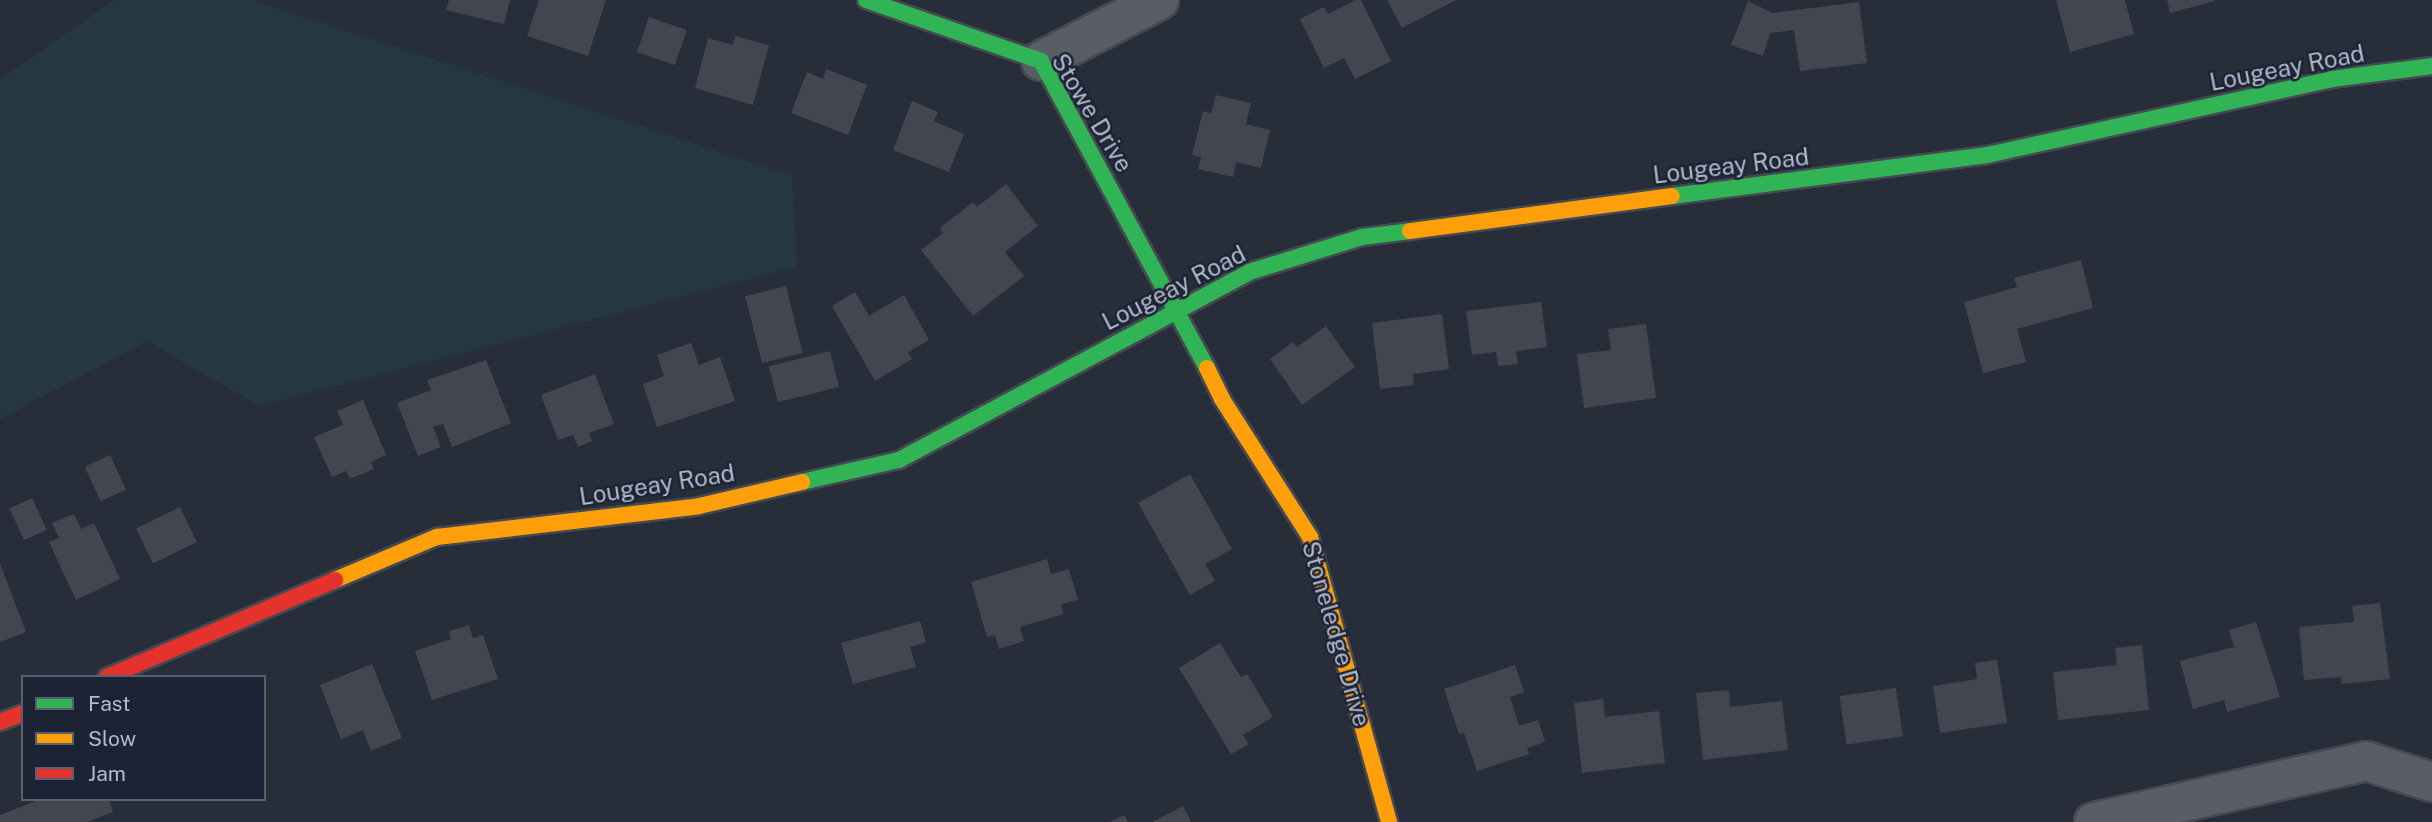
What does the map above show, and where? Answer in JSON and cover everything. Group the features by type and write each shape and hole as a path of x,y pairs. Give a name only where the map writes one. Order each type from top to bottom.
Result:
{"street":[{"name":"Stowe Drive","path":"866,0 1041,61 1178,310"},
{"path":"1041,61 1158,0"},
{"name":"Lougeay Road","path":"112,675 437,537 699,506 899,460 1249,272 1362,237 1987,155 2332,79 2432,66"},
{"name":"Stoneledge Drive","path":"1178,310 1222,399 1310,537 1389,822"},
{"path":"0,722 21,714"},
{"path":"2094,822 2366,761 2432,782"}],"shaded area":[{"path":"115,0 252,0 792,175 797,267 259,406 147,341 0,419 0,79"}],"building":[{"path":"449,0 510,0 504,24 446,10"},
{"path":"539,0 606,0 588,56 527,36"},
{"path":"1361,0 1391,61 1355,79 1344,58 1324,68 1300,19 1324,7 1328,14"},
{"path":"1387,0 1456,0 1402,28"},
{"path":"2056,0 2125,0 2134,34 2070,52"},
{"path":"2167,0 2215,0 2215,1 2170,13"},
{"path":"1748,1 1772,13 1859,2 1867,63 1800,71 1794,30 1770,33 1763,56 1731,45"},
{"path":"649,17 687,30 675,65 637,52"},
{"path":"735,36 769,45 753,105 695,88 708,38 733,45"},
{"path":"826,69 867,85 848,135 791,113 807,72 823,79"},
{"path":"1216,95 1251,103 1246,124 1270,130 1261,168 1236,162 1233,177 1198,169 1201,157 1192,155 1203,111 1211,114"},
{"path":"912,101 938,112 934,121 964,134 949,172 893,150"},
{"path":"1006,184 1038,226 1005,252 1024,276 973,316 921,250 943,233 940,228 973,202 977,207"},
{"path":"2081,260 2093,308 2017,329 2026,362 1983,373 1964,302 2017,287 2014,278"},
{"path":"786,286 803,353 762,363 745,296"},
{"path":"855,292 869,316 904,295 929,340 908,352 912,359 875,381 832,306"},
{"path":"1541,302 1547,347 1516,351 1518,364 1498,366 1496,352 1472,355 1466,311"},
{"path":"1442,314 1449,369 1413,374 1414,385 1380,389 1372,323"},
{"path":"1646,324 1656,398 1584,408 1577,354 1611,350 1608,329"},
{"path":"1326,326 1355,367 1302,405 1270,359 1293,342 1297,347"},
{"path":"691,343 699,365 720,357 735,401 657,427 643,384 664,376 657,355"},
{"path":"830,351 839,387 778,402 769,366"},
{"path":"486,360 511,423 452,447 443,424 433,427 441,447 418,456 397,403 431,390 427,380"},
{"path":"595,374 614,424 589,433 592,441 578,447 573,435 558,440 541,395"},
{"path":"363,400 386,455 371,462 374,469 350,479 346,471 332,477 314,437 343,425 337,411"},
{"path":"110,455 126,489 101,501 85,467"},
{"path":"1190,474 1232,549 1205,564 1215,581 1190,595 1138,503"},
{"path":"32,498 47,530 24,540 9,509"},
{"path":"180,507 197,542 153,564 136,528"},
{"path":"74,514 81,529 94,523 120,579 76,600 49,542 59,538 52,523"},
{"path":"1047,559 1051,574 1069,569 1078,600 1061,604 1063,614 1020,627 1024,641 999,649 995,635 987,637 971,582"},
{"path":"0,563 26,632 0,642"},
{"path":"2380,603 2390,679 2342,684 2341,677 2304,680 2299,627 2354,622 2352,606"},
{"path":"920,621 926,642 910,647 916,667 853,684 841,643"},
{"path":"2256,622 2280,697 2227,712 2224,700 2193,709 2180,661 2234,647 2229,630"},
{"path":"469,625 473,638 483,635 498,679 432,700 415,651 451,639 449,631"},
{"path":"1220,643 1241,677 1247,674 1273,717 1243,735 1249,744 1231,754 1179,668"},
{"path":"2142,645 2149,710 2058,720 2053,672 2117,665 2115,648"},
{"path":"1997,660 2007,723 1940,733 1933,686 1977,679 1975,663"},
{"path":"372,664 402,738 371,751 363,730 341,739 320,685"},
{"path":"1515,665 1524,692 1510,697 1519,726 1538,720 1545,742 1527,748 1529,754 1477,771 1464,733 1459,734 1444,689"},
{"path":"1896,688 1903,737 1846,744 1840,696"},
{"path":"1729,690 1730,707 1782,701 1788,750 1703,760 1696,693"},
{"path":"1603,699 1605,717 1659,711 1665,763 1582,773 1574,703"},
{"path":"36,801 110,801 113,812 87,822 0,822 0,815"},
{"path":"1183,806 1191,822 1152,822"},
{"path":"1124,815 1128,822 1110,822"}],"traffic: fast":[{"path":"866,0 1041,61 1207,368"},
{"path":"1672,196 1987,155 2332,79 2432,66"},
{"path":"802,482 899,460 1249,272 1362,237 1410,231"}],"traffic: slow":[{"path":"1410,231 1672,196"},
{"path":"1207,368 1222,399 1310,537 1389,822"},
{"path":"335,580 437,537 699,506 802,482"}],"traffic: jam":[{"path":"112,675 335,580"},
{"path":"0,722 21,714"}]}
